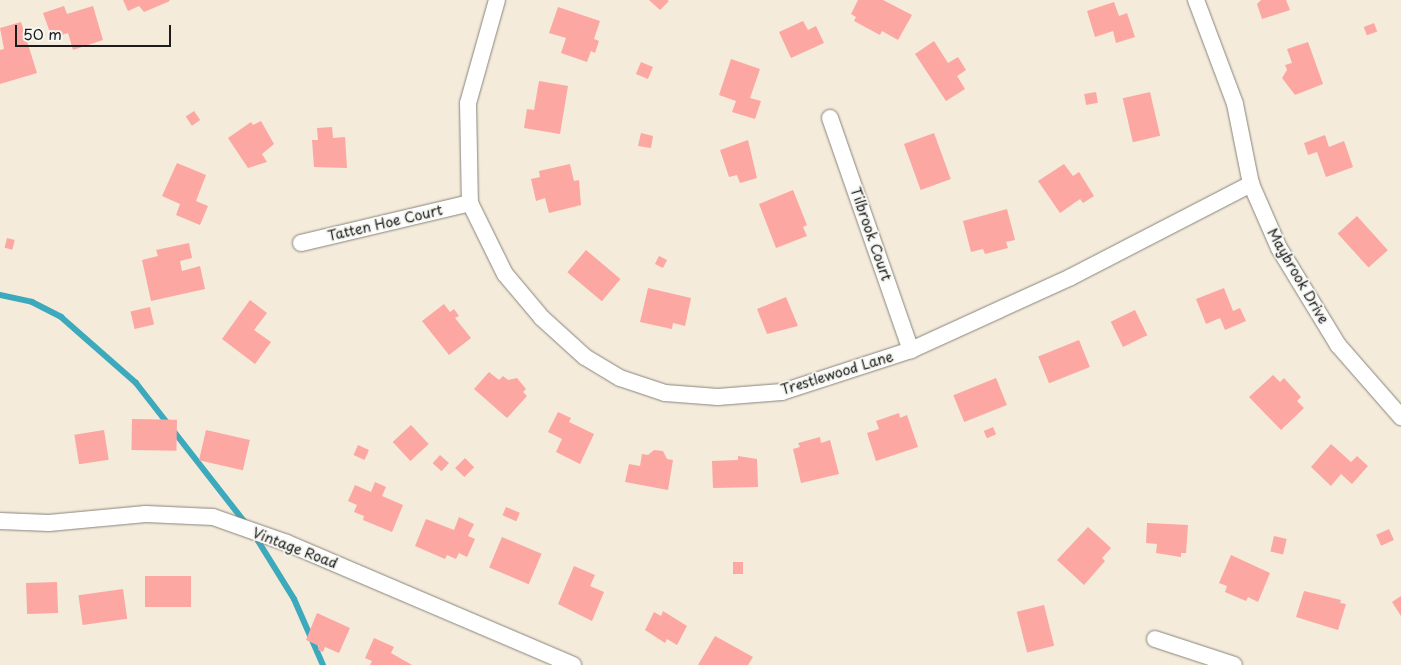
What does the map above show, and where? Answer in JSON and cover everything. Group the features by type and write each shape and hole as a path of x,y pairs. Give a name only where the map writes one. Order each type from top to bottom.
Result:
{"street":[{"name":"Trestlewood Lane","path":"497,0 468,103 470,203 505,274 542,318 592,361 620,378 665,393 718,397 782,392 911,350 1071,277 1250,184"},
{"name":"Maybrook Drive","path":"1196,0 1235,104 1250,184 1279,248 1338,345 1398,410"},
{"name":"Tilbrook Court","path":"830,118 911,350"},
{"name":"Tatten Hoe Court","path":"301,243 470,203"},
{"name":"Vintage Road","path":"0,521 49,523 146,514 213,517 287,543 573,665"},
{"path":"1155,639 1234,665"}],"building":[{"path":"123,0 170,1 144,12 139,6 128,11"},
{"path":"649,0 667,0 669,1 660,10"},
{"path":"858,0 883,0 912,15 898,40 882,31 880,35 854,21 856,17 851,14"},
{"path":"1261,0 1286,0 1290,10 1262,19 1257,4"},
{"path":"1114,2 1119,16 1127,13 1135,37 1116,43 1113,31 1095,37 1087,11"},
{"path":"64,6 67,14 93,6 103,40 73,50 68,33 52,38 43,13"},
{"path":"558,7 600,21 594,39 599,41 595,53 591,51 587,62 561,53 566,38 549,33"},
{"path":"803,21 808,30 816,26 824,43 791,58 779,32"},
{"path":"21,22 37,73 0,84 0,50 4,49 0,28"},
{"path":"1374,23 1377,31 1367,35 1364,27"},
{"path":"934,41 948,63 958,57 966,70 957,76 965,89 946,101 915,54"},
{"path":"1308,42 1323,84 1295,95 1282,78 1287,70 1285,65 1292,63 1287,49"},
{"path":"731,59 760,69 750,98 761,101 755,119 732,112 736,101 719,95"},
{"path":"641,62 653,67 648,79 636,74"},
{"path":"539,81 568,86 560,134 524,128 527,109 534,110"},
{"path":"1096,92 1098,103 1086,105 1084,94"},
{"path":"1150,92 1160,136 1133,142 1123,98"},
{"path":"194,111 200,120 192,126 186,117"},
{"path":"261,121 274,144 262,154 267,162 248,168 228,138 251,122 253,125"},
{"path":"332,127 333,138 345,137 347,168 314,167 312,140 318,140 317,128"},
{"path":"641,133 653,136 651,148 638,146"},
{"path":"934,133 951,179 921,190 904,144"},
{"path":"1325,135 1329,147 1344,141 1353,167 1326,177 1317,152 1308,155 1304,143"},
{"path":"748,140 757,178 740,183 737,175 729,177 720,150"},
{"path":"177,163 206,175 196,201 208,206 200,225 176,215 180,204 162,196"},
{"path":"570,164 574,181 579,180 581,205 549,213 545,198 536,201 531,179 540,177 539,171"},
{"path":"1064,164 1073,176 1079,172 1094,196 1083,203 1080,199 1060,213 1038,181"},
{"path":"793,190 807,225 803,227 807,236 776,248 759,204"},
{"path":"1007,209 1015,240 1006,242 1008,248 985,254 983,249 971,252 963,221"},
{"path":"1357,216 1388,250 1368,268 1338,233"},
{"path":"7,238 15,240 12,250 5,248"},
{"path":"189,243 192,258 180,261 182,271 200,266 205,289 151,301 142,260 158,256 156,250"},
{"path":"586,250 620,279 602,301 567,272"},
{"path":"659,256 667,260 663,268 655,264"},
{"path":"648,288 691,298 685,326 673,323 672,329 640,322"},
{"path":"1224,288 1233,311 1240,308 1246,321 1225,330 1220,318 1206,324 1196,299"},
{"path":"786,297 798,326 767,334 757,309"},
{"path":"250,300 267,313 254,330 271,342 255,364 222,339"},
{"path":"444,304 450,312 454,309 459,316 455,318 471,338 449,355 422,321"},
{"path":"150,307 154,325 135,329 131,311"},
{"path":"1135,310 1147,335 1123,347 1111,322"},
{"path":"1079,340 1090,367 1049,383 1038,356"},
{"path":"489,372 499,380 503,376 508,380 517,378 526,389 523,392 527,396 507,418 474,389"},
{"path":"1273,375 1280,382 1284,378 1301,397 1297,401 1304,408 1281,430 1249,397"},
{"path":"996,378 1007,405 964,422 953,395"},
{"path":"558,412 571,418 569,422 594,434 580,464 556,452 562,439 548,432"},
{"path":"899,413 900,418 907,415 918,447 876,461 867,433 879,429 876,421"},
{"path":"132,419 177,420 176,451 131,450"},
{"path":"411,425 429,444 410,461 393,442"},
{"path":"993,427 996,434 987,438 984,431"},
{"path":"104,430 109,460 79,464 74,435"},
{"path":"206,430 250,440 243,470 199,460"},
{"path":"820,437 821,443 830,440 839,474 801,483 793,449 800,447 798,443"},
{"path":"1331,444 1351,462 1357,456 1368,466 1352,484 1341,474 1331,486 1311,467"},
{"path":"358,445 369,450 364,460 354,455"},
{"path":"654,450 663,451 667,459 673,460 668,490 625,482 629,464 640,466 642,454 648,455"},
{"path":"440,455 449,463 442,471 433,463"},
{"path":"738,456 757,459 758,487 713,488 712,461 738,460"},
{"path":"465,458 474,467 464,477 455,468"},
{"path":"375,482 386,487 382,496 403,505 392,532 363,520 364,516 354,512 357,505 348,501 355,485 371,492"},
{"path":"506,507 520,513 516,521 502,515"},
{"path":"459,517 474,524 468,536 475,539 467,557 459,553 456,559 447,555 445,559 415,546 426,519 454,530"},
{"path":"1147,523 1188,525 1186,553 1181,553 1181,557 1156,553 1157,544 1146,543"},
{"path":"1088,527 1111,548 1102,558 1105,561 1084,585 1057,560"},
{"path":"1389,529 1394,540 1381,546 1376,535"},
{"path":"1274,536 1287,539 1283,555 1270,552"},
{"path":"502,537 542,554 529,584 489,567"},
{"path":"1231,555 1270,573 1258,602 1248,597 1246,601 1225,592 1227,586 1219,583"},
{"path":"733,562 743,562 743,574 733,574"},
{"path":"574,566 595,575 590,586 604,592 592,621 558,604"},
{"path":"145,576 191,576 191,607 145,607"},
{"path":"57,582 58,613 27,614 26,583"},
{"path":"123,589 127,619 83,625 78,595"},
{"path":"1304,591 1341,600 1340,603 1346,604 1338,630 1296,617"},
{"path":"1401,596 1401,616 1392,602"},
{"path":"1044,605 1054,646 1027,653 1017,612"},
{"path":"663,611 687,626 677,645 667,639 665,643 645,630 654,612 661,616"},
{"path":"317,613 350,628 339,653 325,647 323,652 318,650 319,646 306,640"},
{"path":"715,636 753,657 748,665 698,665"},
{"path":"374,638 394,647 391,653 412,665 370,665 372,661 365,658"}],"waterway":[{"path":"0,295 32,302 61,317 136,383 246,524"},
{"path":"255,536 294,599 323,665"}]}
